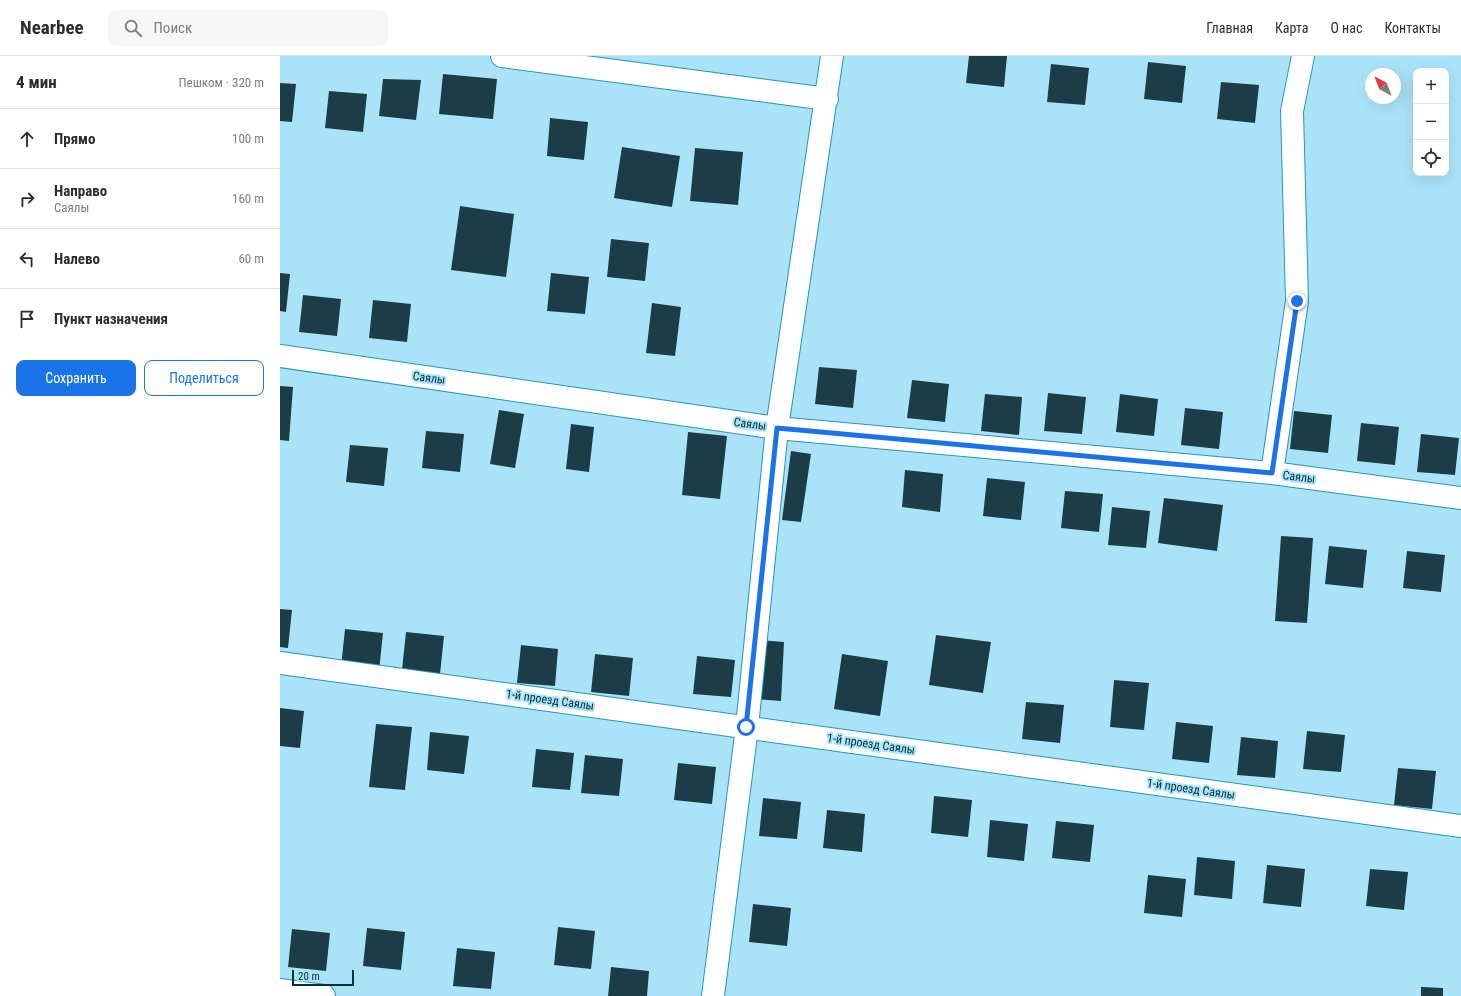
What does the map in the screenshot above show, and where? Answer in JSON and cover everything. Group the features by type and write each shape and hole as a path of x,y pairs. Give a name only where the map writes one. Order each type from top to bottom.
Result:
{"street":[{"path":"502,56 827,99"},
{"path":"713,996 746,727 777,428 827,99 832,56"},
{"path":"1272,473 1297,301 1292,111 1303,56"},
{"name":"Саялы","path":"280,356 777,428 1272,473 1461,498"},
{"name":"1-й проезд Саялы","path":"280,663 1461,826"},
{"path":"280,990 324,996"}],"building":[{"path":"969,56 1007,56 1004,87 966,83"},
{"path":"1148,62 1186,66 1182,103 1144,99"},
{"path":"1051,64 1089,68 1085,105 1047,102"},
{"path":"443,74 497,79 493,119 439,114"},
{"path":"383,79 421,80 416,120 379,116"},
{"path":"1221,82 1259,85 1255,123 1217,119"},
{"path":"280,83 296,84 292,122 280,121"},
{"path":"329,91 367,94 363,132 325,128"},
{"path":"550,118 588,122 584,160 547,156"},
{"path":"622,147 680,156 672,207 614,198"},
{"path":"695,148 743,152 738,205 690,201"},
{"path":"460,206 514,214 506,277 451,270"},
{"path":"611,239 649,243 645,281 607,277"},
{"path":"280,273 290,274 286,312 280,311"},
{"path":"551,273 589,277 585,314 547,311"},
{"path":"303,295 341,299 337,336 299,332"},
{"path":"373,300 411,304 407,342 369,338"},
{"path":"652,303 681,307 675,356 646,353"},
{"path":"819,367 857,370 853,408 815,404"},
{"path":"912,380 949,384 945,422 907,418"},
{"path":"280,386 293,387 289,441 280,440"},
{"path":"1048,393 1086,397 1082,434 1044,431"},
{"path":"985,394 1022,397 1019,435 981,431"},
{"path":"1120,394 1158,399 1154,436 1116,432"},
{"path":"1185,408 1223,412 1219,449 1181,445"},
{"path":"499,410 524,414 515,468 490,464"},
{"path":"1294,411 1332,415 1328,453 1290,449"},
{"path":"1361,423 1399,427 1395,465 1357,461"},
{"path":"571,424 594,427 589,472 566,469"},
{"path":"426,431 464,434 460,472 422,468"},
{"path":"688,432 727,436 720,499 682,495"},
{"path":"1421,434 1459,438 1455,475 1417,472"},
{"path":"350,445 388,448 384,486 346,482"},
{"path":"791,451 811,454 801,522 782,520"},
{"path":"905,470 943,474 940,512 902,507"},
{"path":"987,478 1025,482 1021,520 983,516"},
{"path":"1065,491 1103,494 1099,532 1061,528"},
{"path":"1164,498 1223,505 1217,551 1158,543"},
{"path":"1112,507 1150,511 1146,548 1108,545"},
{"path":"1281,536 1313,538 1307,623 1275,621"},
{"path":"1329,546 1367,550 1363,588 1325,584"},
{"path":"1407,551 1445,555 1441,592 1403,588"},
{"path":"280,609 292,610 288,648 280,647"},
{"path":"345,629 383,633 379,671 341,667"},
{"path":"406,632 444,636 440,674 402,670"},
{"path":"936,635 991,642 983,693 929,685"},
{"path":"760,640 784,642 781,701 756,699"},
{"path":"521,645 558,649 555,686 517,683"},
{"path":"595,654 633,658 629,696 591,692"},
{"path":"842,654 888,661 880,716 834,709"},
{"path":"697,656 735,660 731,697 693,694"},
{"path":"1114,680 1149,683 1144,730 1110,727"},
{"path":"1026,702 1064,705 1060,743 1022,739"},
{"path":"280,708 304,711 300,748 280,746"},
{"path":"1176,722 1213,726 1209,763 1172,759"},
{"path":"376,724 412,727 405,790 369,787"},
{"path":"1307,731 1345,735 1341,772 1303,769"},
{"path":"430,732 469,736 464,774 427,770"},
{"path":"1241,737 1278,741 1275,778 1237,775"},
{"path":"536,749 574,753 570,790 532,787"},
{"path":"585,755 623,759 619,796 581,793"},
{"path":"678,763 716,767 712,804 674,800"},
{"path":"1398,768 1436,771 1432,809 1394,805"},
{"path":"934,796 972,800 968,837 931,833"},
{"path":"763,798 801,802 797,839 759,836"},
{"path":"827,810 865,814 862,852 823,848"},
{"path":"990,820 1028,824 1024,861 987,857"},
{"path":"1056,821 1094,825 1090,862 1052,858"},
{"path":"1197,857 1235,861 1232,899 1194,895"},
{"path":"1267,865 1305,869 1301,907 1263,903"},
{"path":"1370,869 1408,872 1404,910 1366,906"},
{"path":"1148,875 1186,879 1182,917 1144,913"},
{"path":"753,904 791,908 787,946 749,942"},
{"path":"558,927 595,931 591,969 554,965"},
{"path":"367,928 405,932 401,970 363,966"},
{"path":"292,929 330,933 326,971 288,967"},
{"path":"457,948 495,952 491,989 453,986"},
{"path":"611,967 649,971 647,996 608,996"},
{"path":"1421,987 1443,988 1443,996 1421,996"}],"route":[{"path":"746,727 777,428 1272,473 1297,301"}]}
